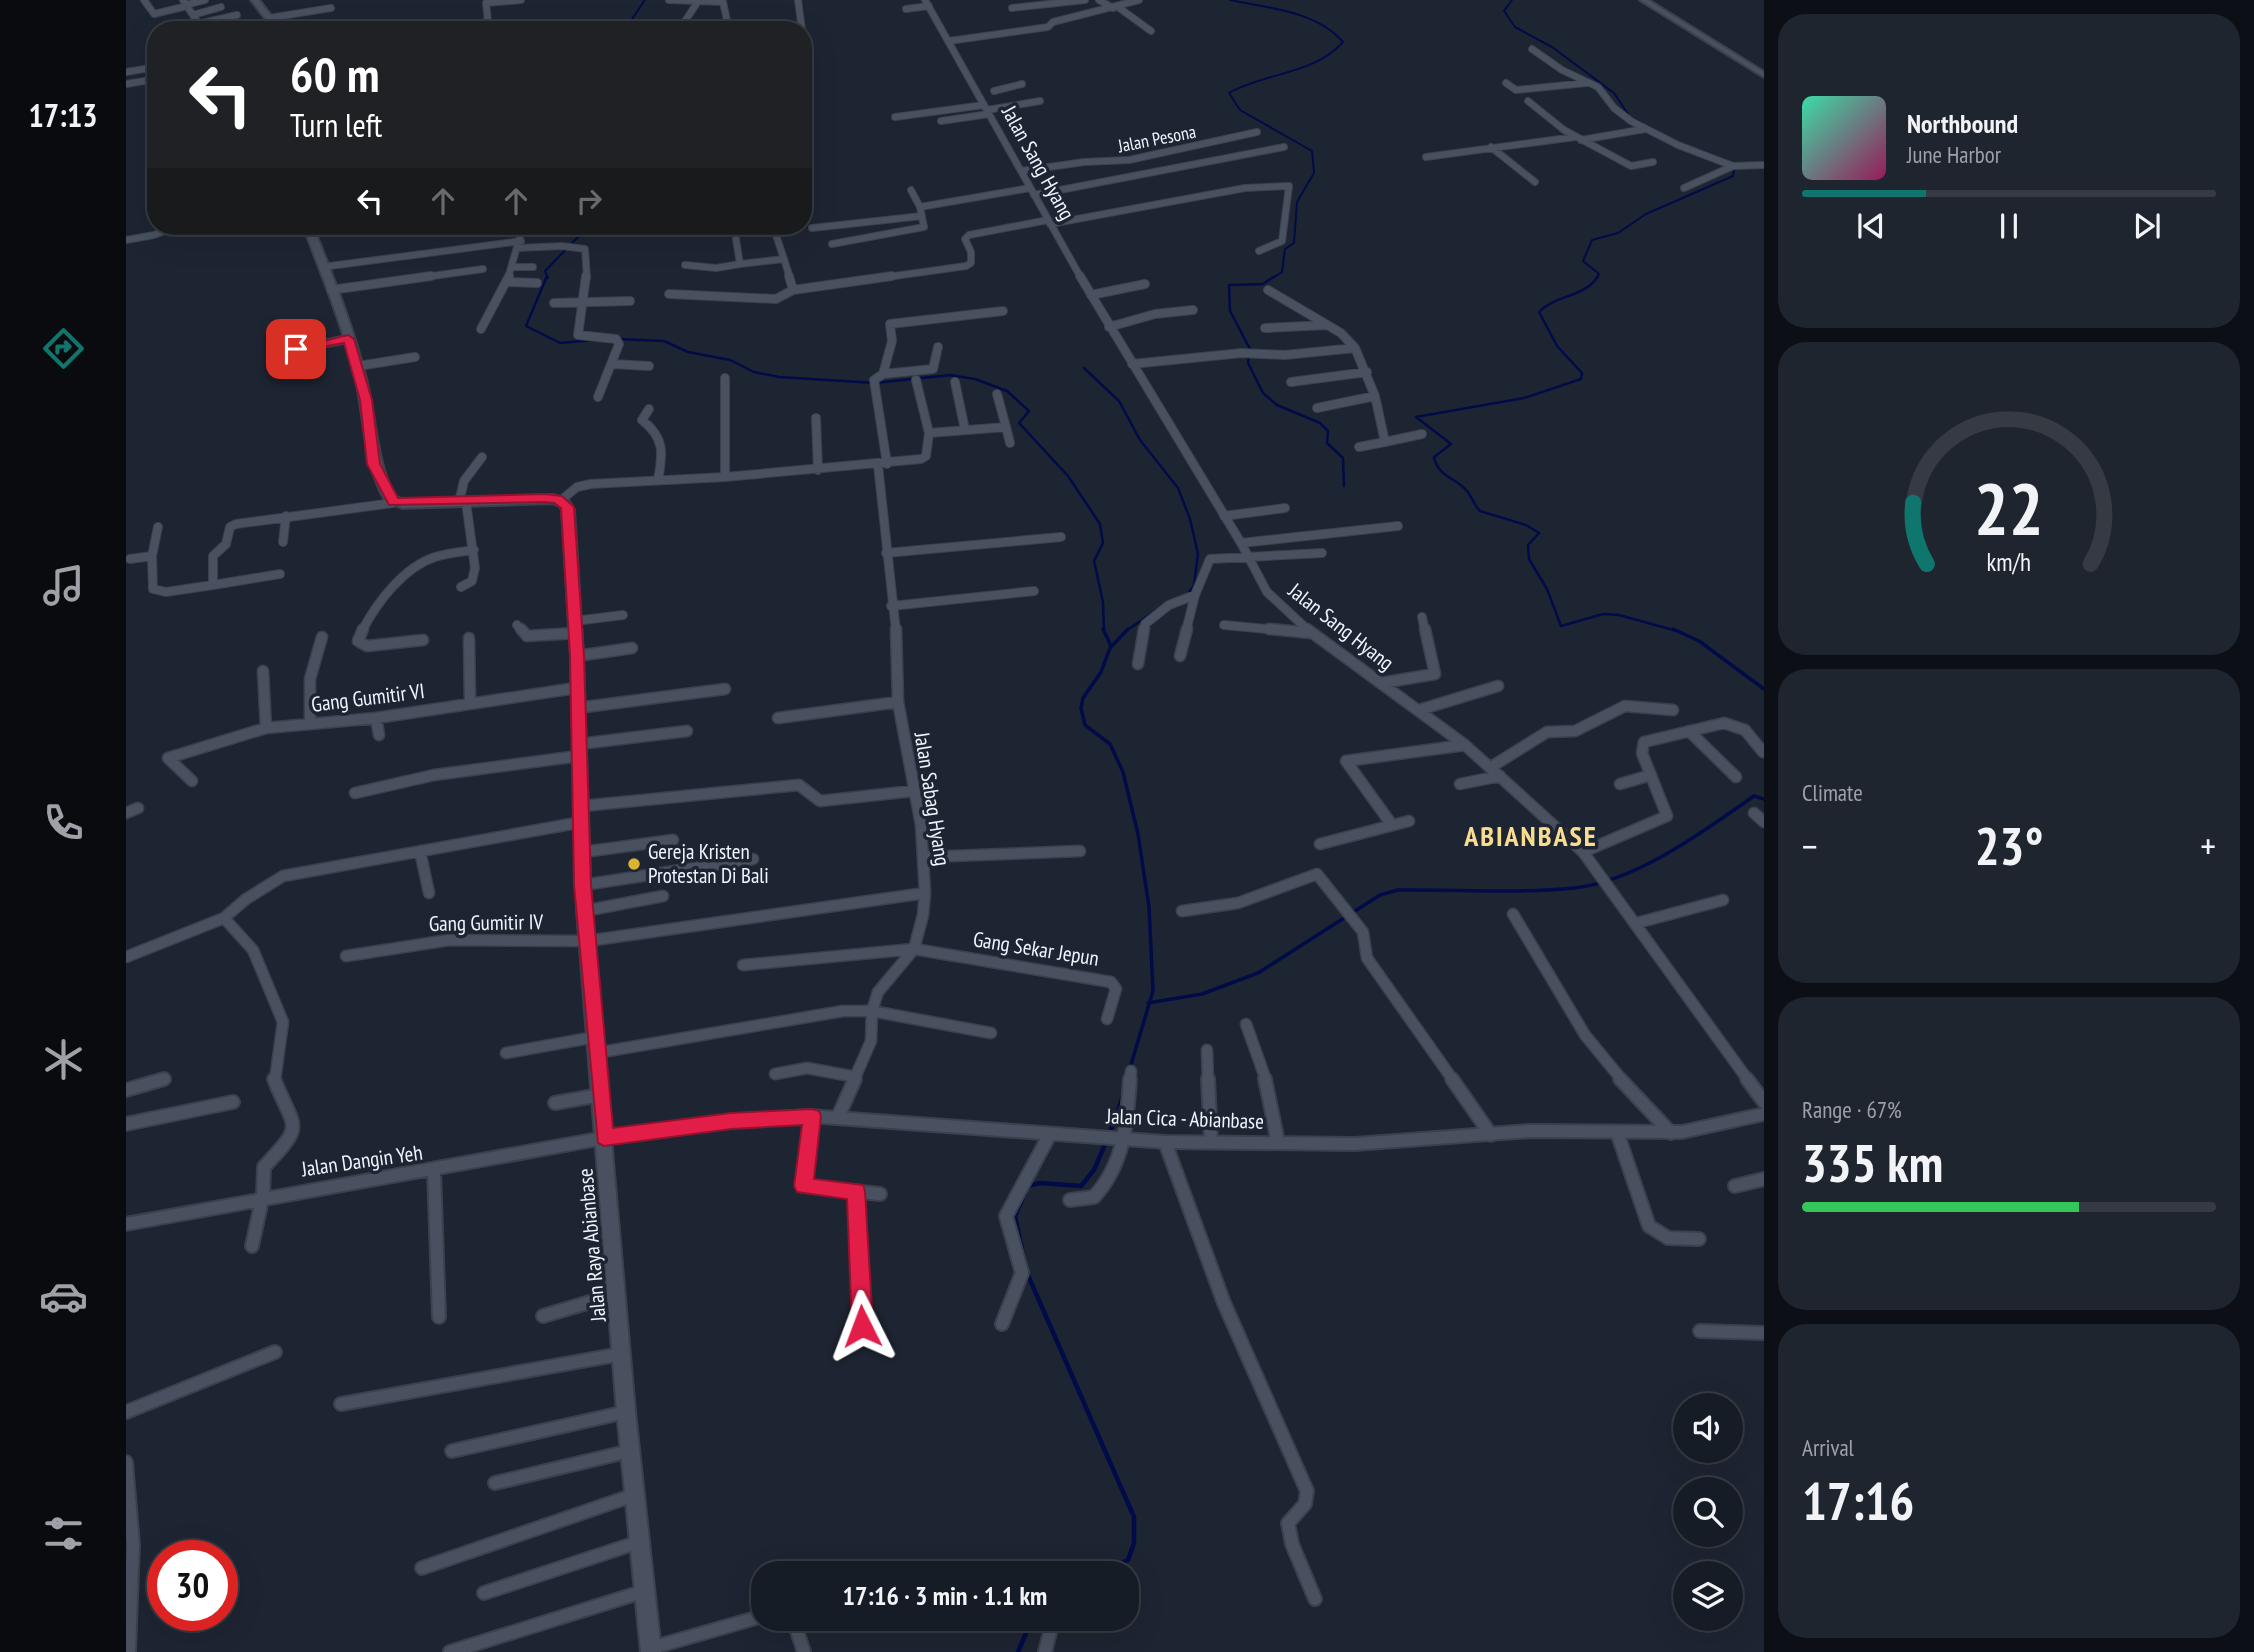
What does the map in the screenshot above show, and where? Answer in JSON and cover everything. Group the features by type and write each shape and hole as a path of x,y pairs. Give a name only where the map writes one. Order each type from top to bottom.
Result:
{"main road":[{"path":"255,0 271,21"},
{"path":"312,235 358,366 368,416 370,449 381,482 393,503 544,498 560,500"},
{"name":"Jalan Raya Abianbase","path":"560,500 567,507 570,519 576,627 584,911 626,1412 651,1650"}],"street":[{"path":"144,0 155,14 205,0"},
{"path":"488,21 486,3 521,0"},
{"path":"685,21 699,0"},
{"path":"668,3 699,0 725,3 728,21"},
{"path":"798,0 801,21"},
{"path":"1012,8 1084,0"},
{"path":"1100,0 1117,5 1151,31"},
{"path":"949,41 1041,28 1053,22 1139,0"},
{"path":"1643,0 1764,75"},
{"path":"906,9 927,3"},
{"name":"Jalan Sang Hyang","path":"927,3 1109,327 1241,543 1260,583 1311,632 1465,745 1583,852 1612,887 1764,1102"},
{"path":"185,4 196,21"},
{"path":"192,15 221,7"},
{"path":"284,21 331,8"},
{"path":"218,21 237,15"},
{"path":"1532,49 1562,70 1602,90 1624,116 1646,129 1678,145 1733,166"},
{"path":"126,72 147,68"},
{"path":"126,84 147,80"},
{"path":"1506,83 1516,90 1590,83"},
{"path":"994,91 1022,84"},
{"path":"941,121 1040,101"},
{"path":"1528,101 1578,138 1631,166 1653,162"},
{"path":"895,117 987,110"},
{"path":"1426,157 1646,129"},
{"name":"Jalan Pesona","path":"1020,171 1084,162 1129,160 1257,132"},
{"path":"920,207 1032,191 1284,147"},
{"path":"1491,147 1535,182"},
{"path":"1684,188 1733,166 1764,165"},
{"path":"669,294 776,299 793,290 966,266 971,263 971,252 965,239 969,235 1245,188 1289,186 1291,189 1283,202 1282,215 1286,229 1282,241 1259,251"},
{"path":"832,244 924,227 920,207 911,190"},
{"path":"812,228 922,216"},
{"path":"126,240 154,235"},
{"path":"481,329 507,282 522,235"},
{"path":"776,235 793,290"},
{"path":"736,239 740,264"},
{"path":"322,267 519,245 583,248 586,253 587,286 578,335 618,341 598,397"},
{"path":"685,265 716,268 784,259"},
{"path":"513,267 533,267"},
{"path":"331,290 483,269"},
{"path":"507,282 537,283"},
{"path":"1091,295 1145,284"},
{"path":"1268,290 1347,338 1367,372 1385,442"},
{"path":"554,303 631,301"},
{"path":"1109,327 1155,314 1193,310"},
{"path":"939,347 933,369 883,374 892,341 890,324 1003,312"},
{"path":"1265,328 1327,325"},
{"path":"296,349 348,339"},
{"path":"1132,364 1242,353 1285,355 1354,348"},
{"path":"358,366 415,357"},
{"path":"612,364 649,366"},
{"path":"1292,382 1367,372"},
{"name":"Jalan Sabag Hyang","path":"838,1117 871,1041 872,1011 885,982 914,949 926,893 924,857 898,702 896,629 886,553 882,464 874,380 883,374"},
{"path":"725,378 725,477"},
{"path":"560,500 580,486 818,470 925,458 929,433 916,380"},
{"path":"955,382 965,430"},
{"path":"997,394 1010,443"},
{"path":"1317,408 1375,396"},
{"path":"649,409 642,420 657,430 661,443 658,480"},
{"path":"816,418 818,470"},
{"path":"929,433 1006,427"},
{"path":"1359,447 1422,434"},
{"path":"461,587 472,581 475,575 474,550 463,502 464,481 482,457"},
{"path":"214,585 213,556 226,544 230,527 243,522 393,503"},
{"path":"1224,516 1285,508"},
{"path":"283,542 286,516"},
{"path":"1241,543 1398,526"},
{"path":"158,527 152,556 151,585 158,592 280,574"},
{"path":"886,553 1061,537"},
{"path":"423,640 367,646 362,646 358,641 365,621 386,596 424,563 434,558 474,550"},
{"path":"1180,656 1195,595 1210,559 1322,553"},
{"path":"130,559 152,556"},
{"path":"891,606 1034,591"},
{"path":"1138,664 1145,624 1168,604 1195,595"},
{"path":"517,625 527,636 623,615"},
{"path":"1381,683 1435,674 1422,617"},
{"path":"1224,625 1311,632"},
{"path":"310,723 305,698 307,682 322,637"},
{"path":"469,638 470,702"},
{"path":"577,656 632,648"},
{"path":"263,671 266,728"},
{"path":"1419,710 1498,686"},
{"name":"Gang Gumitir VI","path":"192,782 168,758 266,728 376,718 576,688"},
{"path":"578,709 725,689"},
{"path":"778,718 898,702"},
{"path":"1491,767 1547,732 1575,732 1625,706 1673,710"},
{"path":"376,718 379,734"},
{"path":"1583,852 1665,818 1642,744 1729,723 1745,730 1763,752"},
{"path":"1689,731 1735,777"},
{"path":"355,793 386,789 432,775 504,768 579,750 687,732"},
{"path":"1392,825 1346,761 1465,745"},
{"path":"1620,784 1651,775"},
{"path":"1460,784 1500,776"},
{"path":"126,957 225,918 246,900 283,876 420,851 582,814 799,785 821,801 913,791"},
{"path":"126,814 138,808"},
{"path":"1754,813 1764,822"},
{"path":"1320,844 1409,821"},
{"path":"583,852 673,840"},
{"path":"420,851 429,892"},
{"path":"924,857 979,852 1034,855 1080,851"},
{"path":"583,885 753,859"},
{"path":"1182,911 1238,903 1317,874 1363,932 1367,958 1491,1135"},
{"name":"Gang Gumitir IV","path":"346,956 449,940 587,941 926,893"},
{"path":"584,911 663,896"},
{"path":"1636,923 1724,900"},
{"path":"1513,914 1585,1035 1615,1073 1671,1133"},
{"path":"225,918 253,950 283,1022 274,1079 295,1125 292,1137 264,1167 263,1195 252,1246"},
{"path":"743,965 914,949"},
{"name":"Gang Sekar Jepun","path":"914,949 1111,982 1116,989 1107,1019"},
{"path":"506,1053 595,1045 808,1015 872,1011 990,1033"},
{"path":"1246,1024 1267,1083 1278,1142"},
{"path":"1207,1050 1211,1142"},
{"path":"775,1074 807,1068 856,1077"},
{"path":"1070,1200 1087,1200 1099,1193 1122,1139 1131,1071"},
{"path":"126,1090 164,1079"},
{"path":"555,1103 600,1095"},
{"path":"126,1124 233,1102"},
{"name":"Jalan Cica - Abianbase","path":"604,1138 731,1121 812,1116 1165,1142 1367,1143 1529,1131 1671,1133 1764,1114"},
{"path":"812,1116 804,1186 880,1194"},
{"path":"1617,1132 1649,1226 1668,1238 1699,1239"},
{"path":"1002,1324 1022,1273 1006,1216 1050,1134"},
{"name":"Jalan Dangin Yeh","path":"126,1224 263,1195 434,1170 604,1138"},
{"path":"1165,1142 1223,1303 1307,1491 1306,1504 1288,1523 1293,1544 1315,1600"},
{"path":"434,1170 439,1317"},
{"path":"1735,1186 1764,1179"},
{"path":"856,1191 862,1326"},
{"path":"543,1316 617,1294"},
{"path":"1700,1331 1764,1333"},
{"path":"126,1412 275,1352"},
{"path":"341,1404 621,1354"},
{"path":"452,1451 626,1412"},
{"path":"495,1483 630,1451"},
{"path":"126,1462 130,1546 129,1652"},
{"path":"422,1568 634,1495"},
{"path":"484,1593 639,1542"},
{"path":"450,1652 645,1591"},
{"path":"651,1650 751,1620"},
{"path":"797,1631 804,1652"},
{"path":"1045,1652 1050,1631"}],"waterway":[{"path":"631,21 645,0"},
{"path":"1230,0 1305,17 1319,23 1343,42 1318,61 1229,93 1240,110 1312,151 1314,173 1297,202 1294,243 1285,249 1282,272 1273,278"},
{"path":"1512,0 1504,11 1515,27 1552,47 1614,93 1630,117 1668,137"},
{"path":"1697,149 1726,160"},
{"path":"1598,276 1599,274 1583,261 1592,240 1618,233 1646,214 1733,176 1734,167"},
{"path":"548,278 545,271 580,235"},
{"path":"547,276 526,326 560,343 594,340"},
{"path":"1275,276 1263,284 1229,285 1230,311 1250,349 1248,363 1263,393 1277,405 1320,423 1328,431 1327,443 1343,458 1344,486"},
{"path":"1598,276 1586,288 1546,306 1539,312 1557,346 1582,373 1581,379 1524,398 1416,417 1451,444 1434,457 1436,464 1443,473 1467,491 1480,511 1526,525 1539,533 1528,545 1529,559 1547,589 1561,626 1603,614 1619,615 1677,631"},
{"path":"616,339 664,341 688,352 730,360 754,372 779,377 875,383 950,375 975,379 1007,391 1029,411 1019,423 1068,476 1100,524 1103,543 1094,561 1103,602 1104,631"},
{"path":"1084,368 1119,401 1140,440 1178,488 1190,519 1198,554 1194,585 1187,595"},
{"path":"1126,631 1161,607"},
{"path":"1103,629 1111,646"},
{"path":"1673,629 1699,641 1764,689"},
{"path":"1126,631 1110,648 1101,672 1083,698 1081,708 1085,725 1110,744 1123,772 1138,834 1149,907 1153,991 1149,1003"},
{"path":"1149,1003 1202,994 1258,973 1380,895 1398,890 1531,891 1597,884 1621,876 1669,852 1754,796 1764,799"},
{"path":"1130,1068 1149,1003"},
{"path":"1109,1135 1124,1093"},
{"path":"1024,1259 1015,1216 1028,1186 1040,1183 1081,1186 1094,1170 1106,1142"},
{"path":"1027,1273 1134,1517 1134,1543 1126,1561"},
{"path":"1018,1652 1027,1631"}],"place":[{"name":"Gereja Kristen Protestan Di Bali","path":"634,864"}],"district":[{"name":"ABIANBASE","path":"1531,836"}],"route":[{"path":"296,349 348,339 366,400 370,449 374,464 393,503 544,498 565,503 570,519 577,656 583,885 604,1138 731,1121 812,1116 804,1186 856,1191 862,1326"}]}
